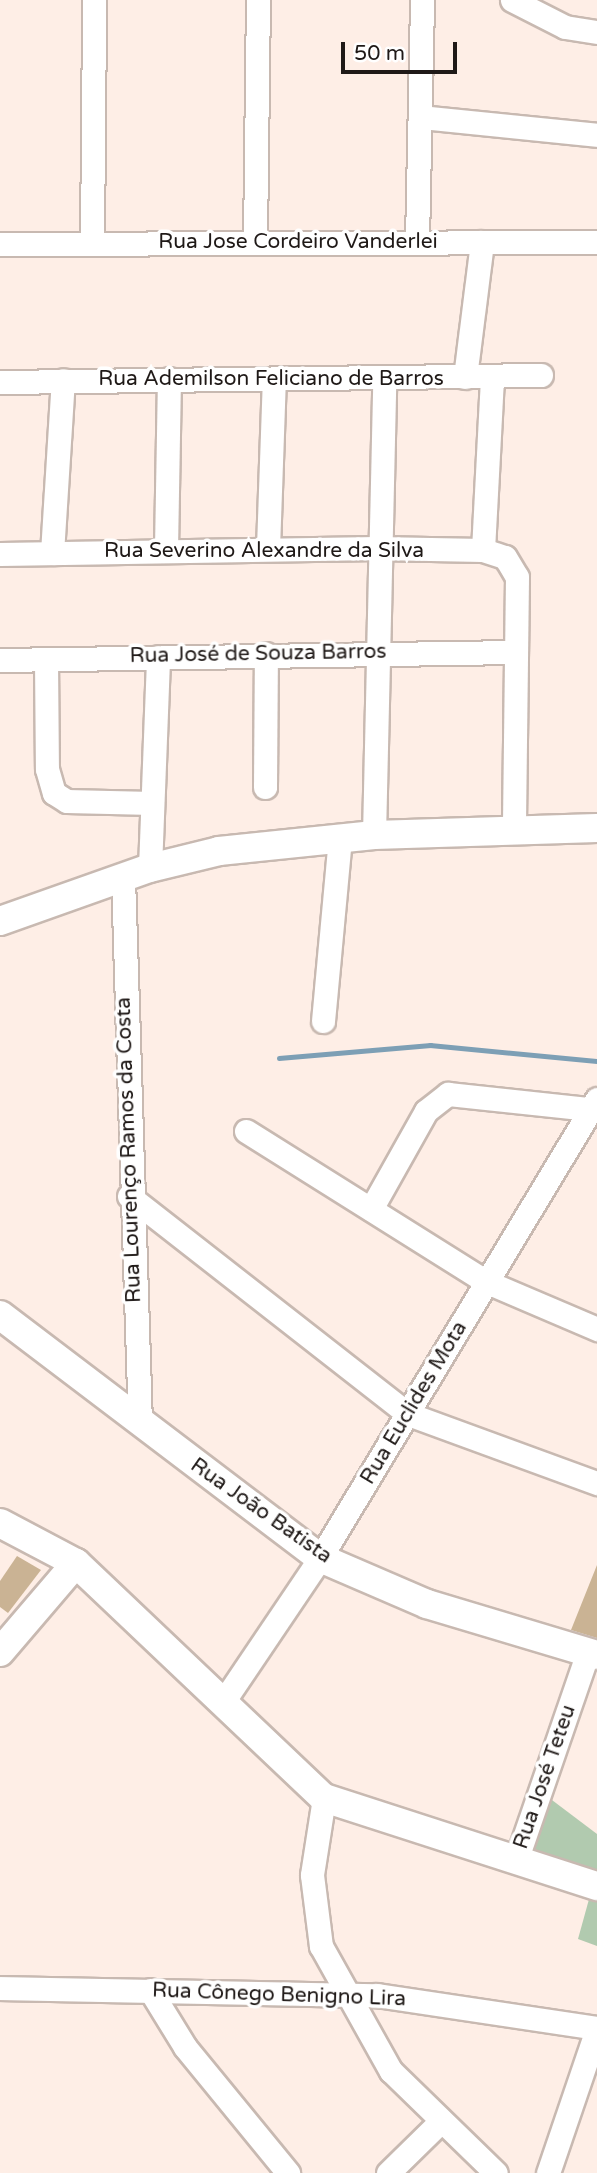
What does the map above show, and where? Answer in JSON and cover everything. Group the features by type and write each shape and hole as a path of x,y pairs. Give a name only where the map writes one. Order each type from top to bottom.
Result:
{"main road":[{"path":"0,921 150,868 219,852 374,835 597,828"},
{"name":"Rua João Batista","path":"0,1315 320,1558 427,1604 592,1654"},
{"path":"0,1524 76,1563 324,1798 597,1886"},
{"path":"0,1652 76,1563"}],"street":[{"path":"92,243 94,0"},
{"path":"256,241 258,0"},
{"path":"417,242 422,0"},
{"path":"512,0 565,27 597,32"},
{"path":"421,117 597,135"},
{"name":"Rua Jose Cordeiro Vanderlei","path":"0,244 256,241 597,242"},
{"path":"464,377 482,242"},
{"name":"Rua Ademilson Feliciano de Barros","path":"0,382 541,375"},
{"path":"492,377 483,550 505,557 517,577 514,829"},
{"path":"374,835 374,651 384,378"},
{"path":"166,549 169,379"},
{"path":"52,553 62,380"},
{"path":"268,548 274,380"},
{"name":"Rua Severino Alexandre da Silva","path":"0,554 268,548 483,550"},
{"name":"Rua José de Souza Barros","path":"0,660 374,651 516,652"},
{"path":"265,787 266,654"},
{"path":"150,868 158,657"},
{"path":"46,660 47,769 54,793 67,801 152,803"},
{"path":"323,1021 340,839"},
{"name":"Rua Lourenço Ramos da Costa","path":"123,877 129,1196 140,1423"},
{"path":"371,1209 426,1111 448,1094 595,1106"},
{"name":"Rua Euclides Mota","path":"223,1702 320,1558 595,1106"},
{"path":"246,1131 487,1282 597,1329"},
{"path":"129,1196 408,1414 597,1483"},
{"name":"Rua José Teteu","path":"516,1861 592,1654"},
{"path":"324,1798 312,1875 314,1912 343,1993 391,2071 439,2123 496,2173"},
{"name":"Rua Cônego Benigno Lira","path":"0,1988 343,1993 597,2028"},
{"path":"149,1990 185,2047 288,2173"},
{"path":"548,2173 597,2028"},
{"path":"388,2173 439,2123"}],"green space":[{"path":"544,1794 597,1834 597,1882 523,1856"},
{"path":"591,1892 597,1894 597,1946 578,1939"}],"building":[{"path":"17,1556 41,1570 8,1613 0,1607 0,1581"},
{"path":"597,1565 597,1638 571,1630"}],"waterway":[{"path":"279,1058 430,1045 597,1061"}]}
